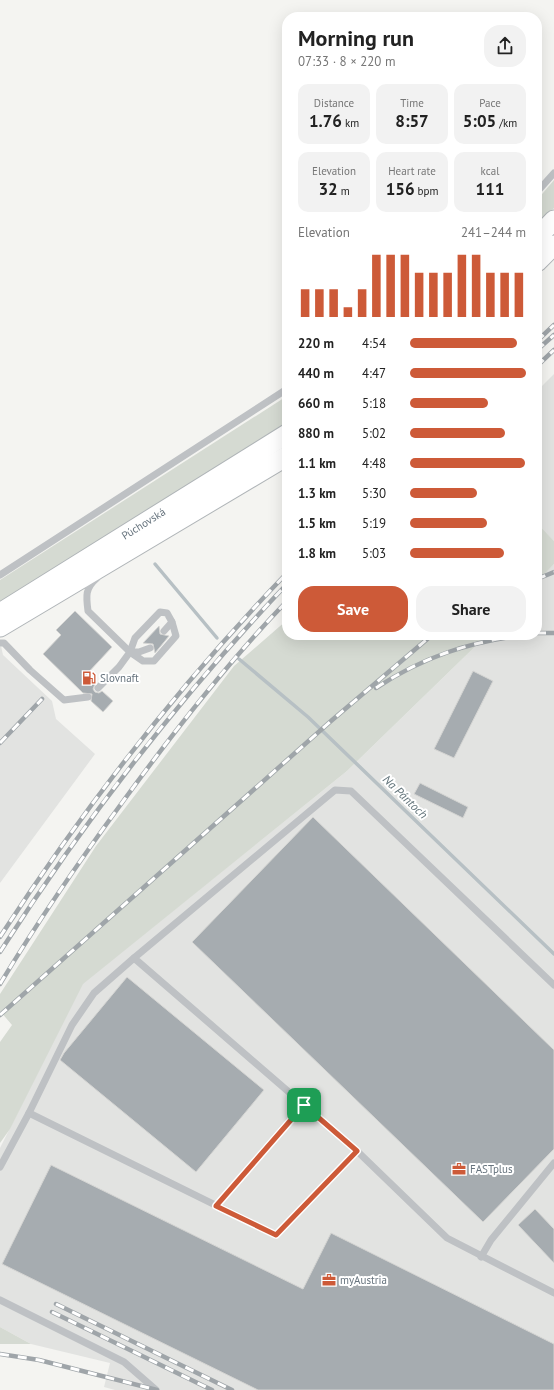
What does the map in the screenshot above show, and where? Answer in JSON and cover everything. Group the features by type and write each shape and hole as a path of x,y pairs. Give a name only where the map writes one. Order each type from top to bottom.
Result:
{"main road":[{"path":"542,233 554,220"},
{"path":"542,257 554,245"},
{"name":"Púchovská","path":"0,613 282,437"},
{"name":"Púchovská","path":"0,627 282,459"}],"lane":[{"path":"542,186 554,173"},
{"path":"0,575 282,392"},
{"path":"98,688 119,667 130,652 136,638 160,612 167,613 172,622 176,636 154,661 143,661 130,652 88,611 86,592 91,583 105,571 161,532"},
{"path":"164,632 172,622"},
{"path":"0,643 4,643 30,670 64,700 88,697"},
{"path":"130,652 139,652 150,648"},
{"path":"0,1166 29,1113 72,1025 94,993 335,790 351,791 554,985"},
{"path":"134,958 357,1151 447,1238 481,1257 554,1293"},
{"path":"216,1206 304,1105"},
{"path":"29,1113 276,1235 357,1151"},
{"path":"481,1257 492,1240 554,1163"},
{"path":"0,1300 124,1362 156,1390"}],"shaded area":[{"path":"554,180 554,208 542,221 542,194"},
{"path":"554,374 554,541 542,528 542,386"},
{"path":"282,399 282,428 0,604 0,580"},
{"path":"542,528 554,541 554,564 542,577"},
{"path":"554,564 554,1390 115,1390 104,1387 110,1363 31,1344 0,1327 0,1148 82,984 347,771 482,640 542,640 542,577"},
{"path":"282,624 282,640 482,640 347,771 83,984 10,1129 0,1143 0,1042 12,1025 0,1011 0,994 96,846 234,666"},
{"path":"1,646 3,655 52,701 56,719 95,754 0,883 0,647"},
{"path":"0,1327 31,1344 0,1344"}],"building":[{"path":"75,611 112,647 85,676 95,684 93,689 95,692 99,693 102,691 113,701 103,712 91,701 92,694 83,693 43,654 61,635 56,630"},
{"path":"159,626 160,634 169,636 155,653 153,644 143,643"},
{"path":"473,671 493,681 454,758 434,749"},
{"path":"420,783 468,807 463,818 414,794"},
{"path":"313,817 554,1050 554,1149 483,1222 192,942"},
{"path":"127,977 264,1090 196,1172 60,1060 64,1053"},
{"path":"51,1165 303,1289 331,1233 554,1344 554,1390 258,1390 2,1264"},
{"path":"535,1209 554,1229 554,1263 518,1225"}],"waterway":[{"name":"Na Pántoch","path":"155,564 217,638"},
{"name":"Na Pántoch","path":"239,659 308,717 554,954"}],"railway":[{"path":"542,336 554,325"},
{"path":"542,346 554,335"},
{"path":"542,361 554,350"},
{"path":"542,577 554,572"},
{"path":"0,937 32,888 135,748 171,703 247,615 282,578"},
{"path":"0,952 66,854 134,761 208,672 282,590"},
{"path":"0,984 29,937 91,845 143,774 243,648 282,606"},
{"path":"542,633 554,633"},
{"path":"0,1015 331,721 426,640"},
{"path":"376,688 429,659 447,652 494,640"},
{"path":"0,743 42,699"},
{"path":"56,1304 232,1390"},
{"path":"52,1312 212,1390"},
{"path":"0,1354 39,1360 157,1390"}],"place":[{"name":"Slovnaft","path":"89,678"},
{"name":"FASTplus","path":"459,1169"},
{"name":"myAustria","path":"329,1280"}],"route":[{"path":"304,1105 357,1151 276,1235 216,1206 297,1112 304,1105"}]}
